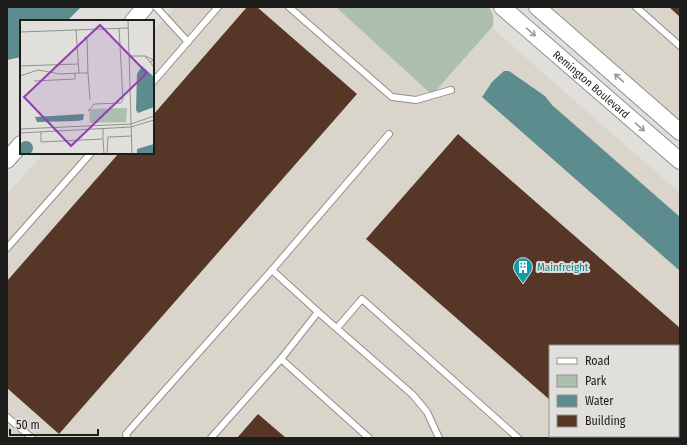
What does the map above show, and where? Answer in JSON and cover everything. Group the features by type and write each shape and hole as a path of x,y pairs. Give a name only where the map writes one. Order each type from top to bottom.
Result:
{"street":[{"path":"134,20 146,7"},
{"name":"Remington Boulevard","path":"502,7 680,162"},
{"name":"Remington Boulevard","path":"537,7 680,132"},
{"path":"7,160 20,145"}],"lane":[{"path":"156,7 188,42"},
{"path":"154,81 218,7"},
{"path":"290,7 392,97 416,100 451,90"},
{"path":"636,7 680,46"},
{"path":"127,438 126,434 272,270 390,134"},
{"path":"7,248 90,154"},
{"path":"272,270 414,395 427,412 439,438"},
{"path":"337,328 362,299 518,438"},
{"path":"211,438 280,359 318,312"},
{"path":"280,359 370,438"},
{"path":"7,417 32,438"}],"shaded area":[{"path":"175,7 336,7 432,95 491,27 680,193 680,438 7,438 7,194 43,154 154,154 154,30"},
{"path":"543,7 680,7 680,126"}],"green space":[{"path":"336,7 489,7 493,16 493,26 432,95"}],"water":[{"path":"7,7 81,7 68,20 20,20 20,57 7,60"},
{"path":"504,71 509,71 545,96 552,105 680,217 680,271 482,97 492,82"}],"building":[{"path":"247,7 257,7 357,94 59,434 7,388 7,281 118,154 154,154 154,114"},
{"path":"669,7 680,7 680,17"},
{"name":"Mainfreight","path":"458,134 680,328 680,347 679,348 679,345 549,345 549,399 366,239"},
{"path":"680,411 680,438 656,438 679,437"},
{"path":"258,414 286,438 237,438"}],"place":[{"name":"Mainfreight","path":"523,284"}]}
